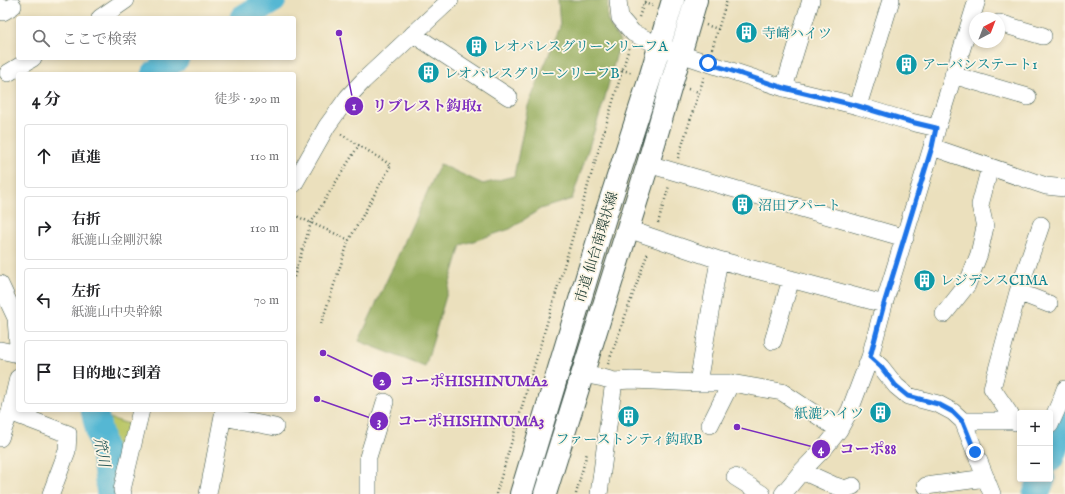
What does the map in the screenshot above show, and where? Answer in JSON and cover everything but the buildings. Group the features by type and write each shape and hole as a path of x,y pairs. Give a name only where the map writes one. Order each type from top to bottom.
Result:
{"main road":[{"name":"市道 仙台南環状線","path":"520,494 673,0"},
{"name":"市道 仙台南環状線","path":"545,494 648,164 696,0"}],"street":[{"path":"103,16 126,0"},
{"path":"296,180 327,126 348,97 363,81 450,0"},
{"path":"618,0 620,18 633,33 660,46 784,88 858,106 936,128"},
{"path":"784,88 811,0"},
{"path":"858,106 891,0"},
{"path":"783,494 839,430 850,410 870,357 884,304 932,147 936,128 953,75 977,11"},
{"path":"1005,25 1043,36"},
{"path":"413,34 509,97"},
{"path":"3,69 28,60"},
{"path":"953,75 1028,97"},
{"path":"932,147 1046,186 1064,184"},
{"path":"648,164 904,238"},
{"path":"944,314 967,285 980,254 985,227 980,205 990,167"},
{"path":"1017,421 992,388 1018,292 1041,225"},
{"path":"628,229 719,260 884,304"},
{"path":"698,383 719,260"},
{"path":"773,341 791,279"},
{"path":"0,284 16,318"},
{"path":"1018,292 1049,304"},
{"path":"0,350 16,354"},
{"path":"870,357 881,367 896,386 908,396 938,404 953,412 963,422 992,494"},
{"path":"582,374 614,381 632,380 731,383 782,392 839,430"},
{"path":"599,494 614,381"},
{"path":"710,425 731,383"},
{"path":"0,438 10,412 16,386"},
{"path":"1056,418 1065,388"},
{"path":"368,494 368,457 385,402"},
{"path":"10,412 68,434 67,451 51,494"},
{"path":"123,494 122,490 141,412"},
{"path":"208,494 223,413 275,427"},
{"path":"963,422 1017,421"},
{"path":"802,471 845,489 853,486"},
{"path":"735,477 762,494"},
{"path":"926,486 986,478"}],"path":[{"path":"496,494 633,33 646,0"},
{"path":"321,324 349,240 391,165 327,126"},
{"path":"296,271 311,223 359,145"},
{"path":"296,216 349,240"}],"green space":[{"path":"558,0 608,0 607,19 620,41 604,101 572,199 540,209 510,229 461,245 425,367 359,341 440,164 483,184 514,176 528,106 560,27"},
{"path":"106,417 132,425 120,473 111,470 105,426"}],"waterway":[{"name":"笊川","path":"246,16 273,0"},
{"name":"笊川","path":"158,72 173,60"},
{"name":"笊川","path":"94,412 104,453 110,494"},
{"path":"1053,451 1065,420"},
{"path":"1036,494 1041,482"}],"place":[{"name":"リブレスト鈎取1","path":"339,33"},
{"name":"寺崎ハイツ","path":"746,33"},
{"name":"レオパレスグリーンリーフA","path":"476,46"},
{"name":"アーバンステート1","path":"906,64"},
{"name":"レオパレスグリーンリーフB","path":"428,73"},
{"name":"沼田アパート","path":"742,205"},
{"name":"レジデンスCIMA","path":"924,280"},
{"name":"コーポHISHINUMA2","path":"323,353"},
{"name":"コーポHISHINUMA3","path":"317,399"},
{"name":"紙漉ハイツ","path":"880,413"},
{"name":"ファーストシティ鈎取B","path":"629,417"},
{"name":"コーポ88","path":"737,427"}],"route":[{"path":"708,63 784,88 858,106 936,128 932,147 884,304 870,357 881,367 896,386 908,396 938,404 953,412 963,422 975,452"}]}
